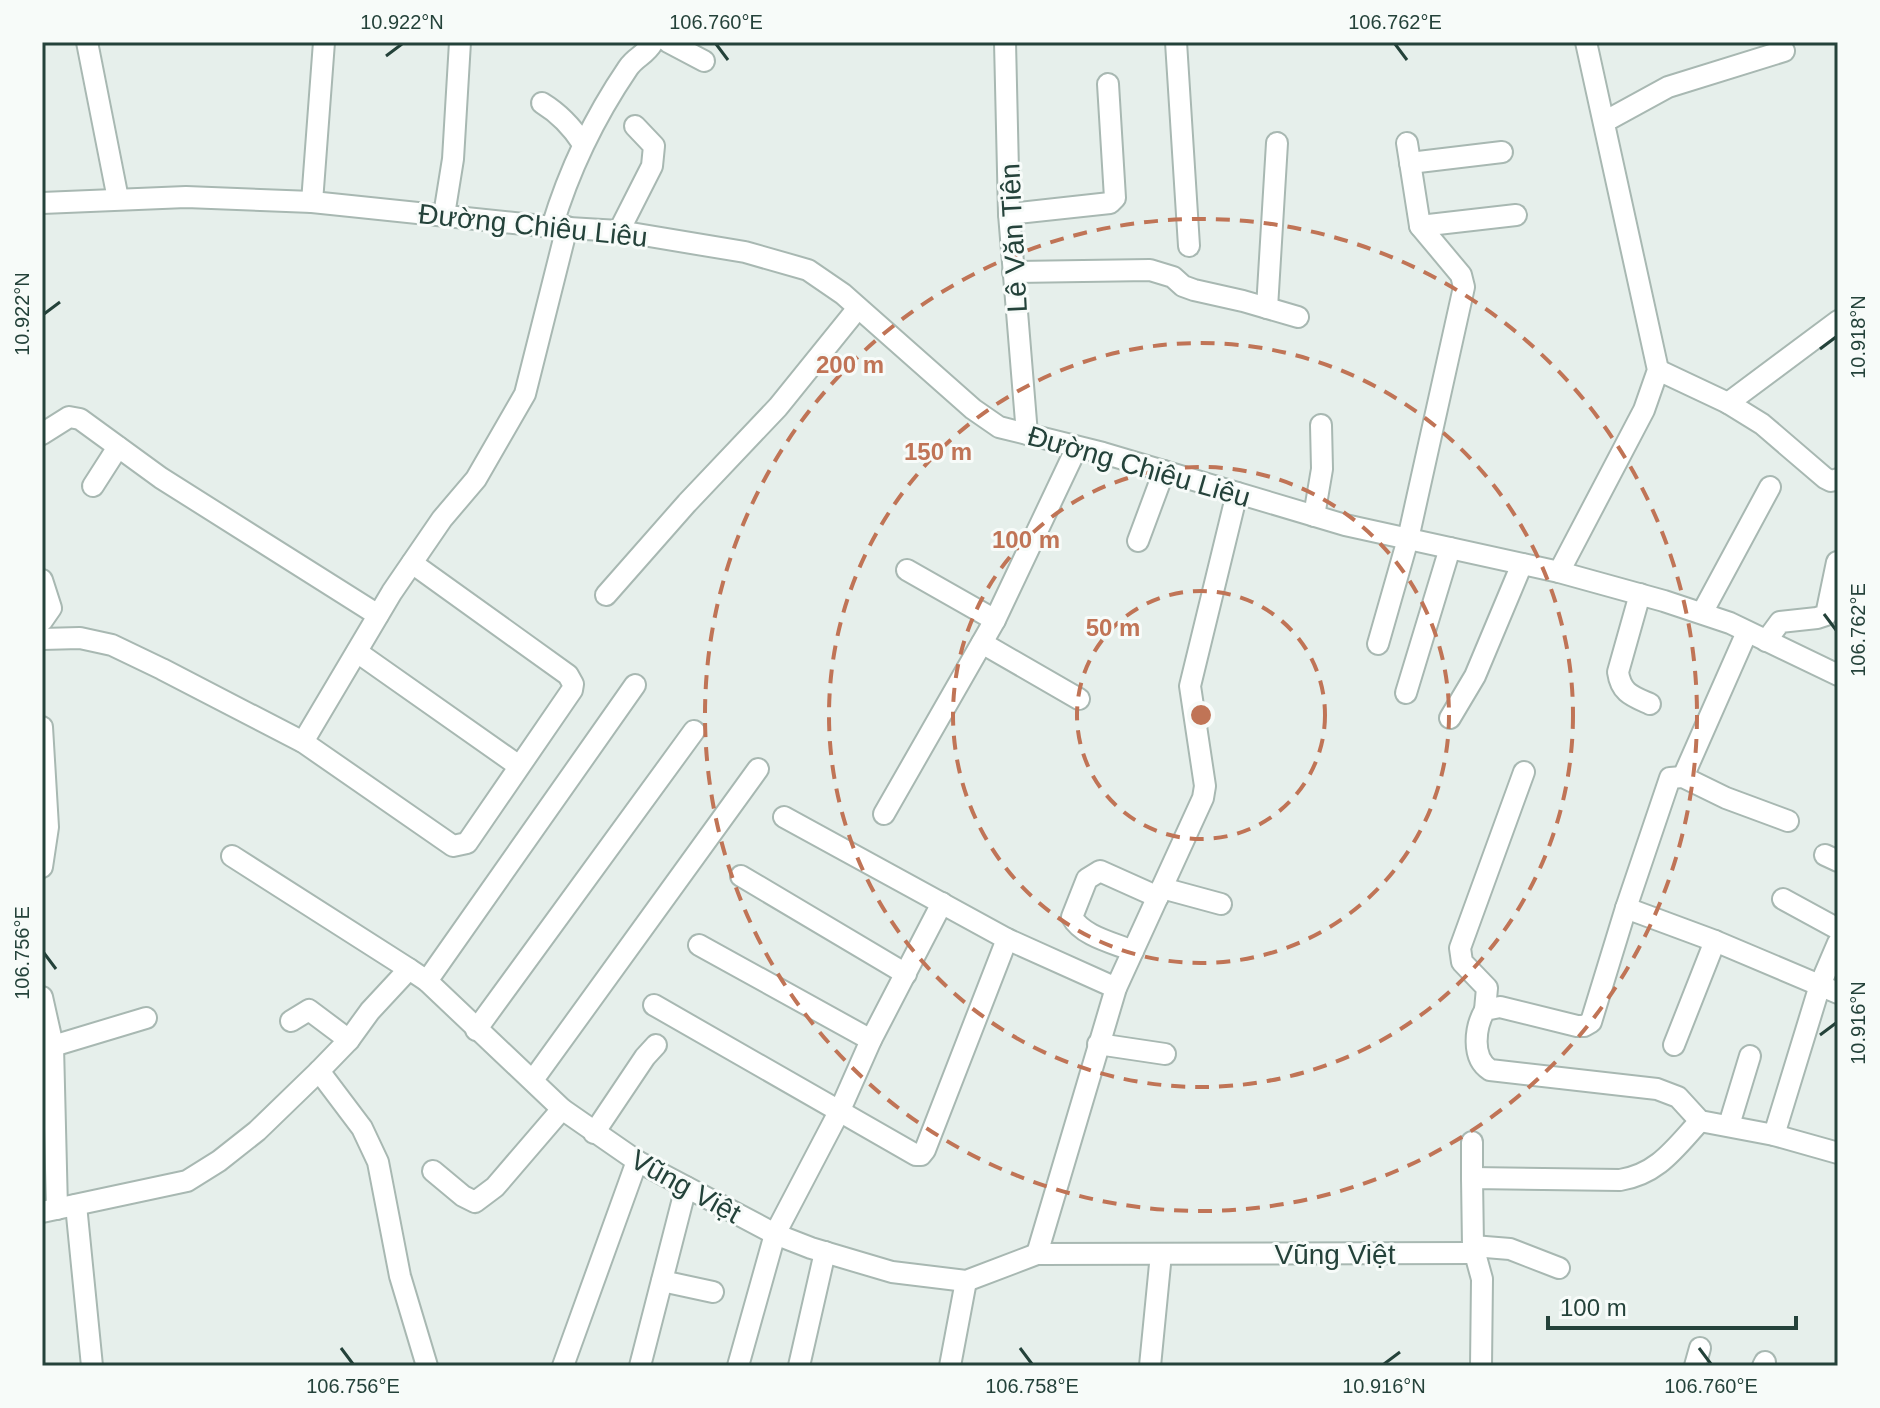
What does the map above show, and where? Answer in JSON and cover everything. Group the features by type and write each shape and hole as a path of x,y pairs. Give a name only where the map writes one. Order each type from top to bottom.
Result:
{"street":[{"path":"87,42 118,199"},
{"path":"312,202 324,42"},
{"path":"444,215 456,130 460,42"},
{"path":"303,742 378,615 442,519 476,479 525,394 559,227 563,190 583,144 631,64 646,54 653,42"},
{"path":"668,42 704,61"},
{"name":"Lê Văn Tiên","path":"1005,42 1009,214 1027,434"},
{"path":"1176,42 1189,246"},
{"path":"1559,572 1644,410 1658,370 1586,42"},
{"path":"1604,122 1668,87 1784,51"},
{"path":"1009,214 1110,203 1115,198 1108,84"},
{"path":"542,103 557,112 573,128 583,144"},
{"path":"619,231 652,166 654,146 635,126"},
{"path":"1267,308 1277,143"},
{"path":"1378,644 1408,539 1464,287 1461,275 1420,226 1408,153 1502,152"},
{"name":"Đường Chiêu Liêu","path":"42,203 186,197 312,202 619,231 745,252 808,270 843,294 973,409 999,427 1164,471 1314,516 1559,572 1640,594 1702,613 1838,675"},
{"path":"1420,226 1516,215"},
{"path":"1013,272 1150,270 1173,277 1194,290 1298,317"},
{"path":"606,595 778,407 858,308"},
{"path":"1728,403 1838,321"},
{"path":"1658,370 1728,403 1796,450 1825,478 1831,481 1838,479"},
{"path":"42,434 69,417 80,419 161,478 378,615"},
{"path":"1314,516 1322,469 1321,425"},
{"path":"93,486 118,447"},
{"path":"884,814 995,620 1077,447"},
{"path":"1138,541 1164,471"},
{"path":"1702,613 1770,487"},
{"path":"1037,1254 1116,988 1203,798 1205,786 1190,686 1237,493"},
{"path":"1406,693 1450,548"},
{"path":"1766,641 1780,622 1826,615 1837,562"},
{"path":"42,639 80,638 112,645 303,742 453,846 467,843 572,690 573,684 568,675 412,563"},
{"path":"1450,718 1475,676 1522,564"},
{"path":"907,570 995,620"},
{"path":"42,580 51,608 42,621"},
{"path":"1640,594 1618,672 1620,685 1626,693 1650,704"},
{"path":"1683,777 1747,632"},
{"path":"982,643 1079,699"},
{"path":"357,652 519,766"},
{"path":"427,981 635,685"},
{"path":"42,727 48,827 42,867"},
{"path":"476,1030 694,731"},
{"path":"533,1080 758,769"},
{"path":"1524,772 1460,948 1462,962 1487,988 1477,1058 1490,1070 1657,1089 1678,1097 1700,1121 1774,1135 1838,1153"},
{"path":"1485,1010 1500,1007 1584,1026 1594,1015 1670,778 1683,777 1726,798 1788,821"},
{"path":"784,817 1007,939 1116,988"},
{"name":"Vũng Việt","path":"232,856 427,981 562,1109 594,1133 637,1161 775,1234 825,1252 892,1272 966,1281 1037,1254 1510,1249 1559,1268"},
{"path":"1133,951 1081,929 1073,921 1087,879 1100,871 1160,893 1221,904"},
{"path":"741,876 906,974"},
{"path":"1783,899 1838,929"},
{"path":"738,1366 775,1234 942,903"},
{"path":"1626,908 1829,989"},
{"path":"654,1005 916,1155 921,1155 1007,939"},
{"path":"1674,1045 1715,941"},
{"path":"1774,1135 1829,989 1838,943"},
{"path":"699,945 871,1040"},
{"path":"58,1209 187,1181 219,1161 257,1131 319,1071 409,969"},
{"path":"42,997 58,1209 92,1366"},
{"path":"291,1021 309,1010 349,1040"},
{"path":"48,1045 146,1018"},
{"path":"1098,1044 1165,1054"},
{"path":"594,1133 656,1045"},
{"path":"1729,1125 1750,1056"},
{"path":"319,1071 362,1128 378,1162 400,1276 427,1366"},
{"path":"433,1171 475,1202 495,1187 562,1109"},
{"path":"1472,1178 1620,1180 1638,1177 1653,1169 1700,1121"},
{"path":"1472,1142 1474,1250 1482,1279 1481,1366"},
{"path":"563,1366 637,1161"},
{"path":"640,1366 686,1187"},
{"path":"799,1366 825,1252"},
{"path":"1150,1366 1161,1254"},
{"path":"662,1281 713,1292"},
{"path":"950,1366 966,1281"}]}
